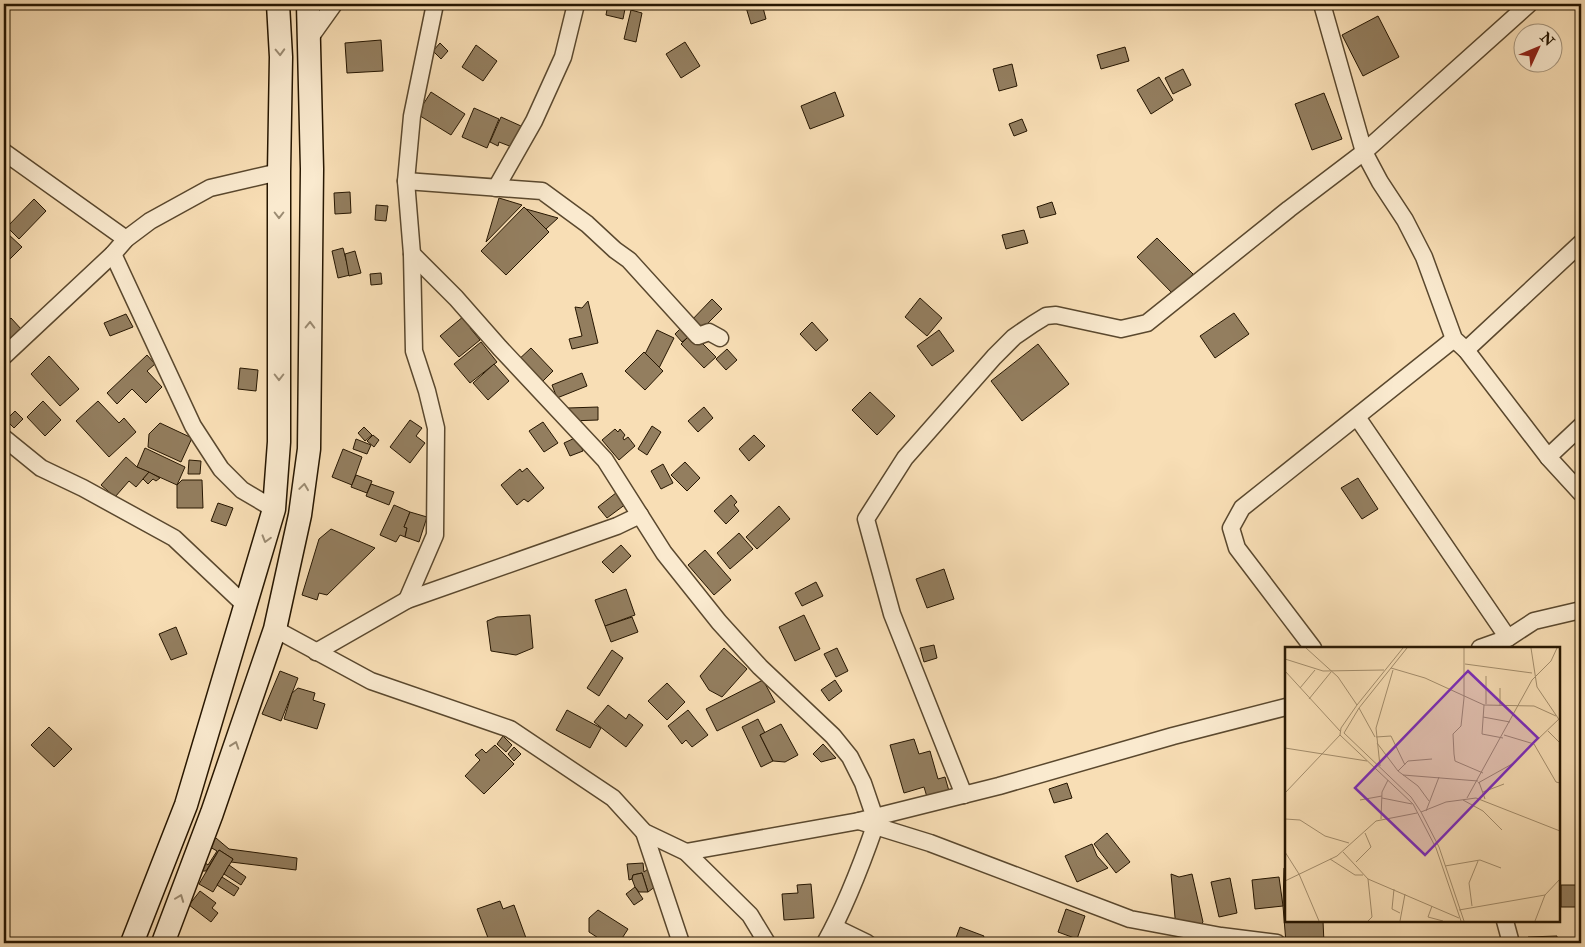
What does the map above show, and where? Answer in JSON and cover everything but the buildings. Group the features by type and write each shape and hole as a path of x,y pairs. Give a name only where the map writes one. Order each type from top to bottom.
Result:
{"street":[{"path":"132,943 186,805 274,509 279,442 281,57 278,4"},
{"path":"163,943 212,812 275,629 300,515 309,450 312,169 308,4"},
{"path":"309,39 334,4"},
{"path":"407,600 435,535 436,428 427,391 414,351 412,254 406,181 412,116 435,4"},
{"path":"496,188 534,121 563,57 576,4"},
{"path":"1322,4 1364,152 1424,258 1454,339 1466,350 1548,457 1581,494"},
{"path":"964,795 892,614 866,519 905,458 1014,337 1046,316 1056,316 1121,328 1147,323 1364,152 1529,4"},
{"path":"4,152 126,240"},
{"path":"4,356 126,240 150,222 210,188 279,172"},
{"path":"406,181 542,191 587,224 615,250 629,260 698,336 709,332 720,338"},
{"path":"1466,350 1581,243"},
{"path":"113,254 193,426 221,469 242,490 274,509"},
{"path":"412,254 456,298 605,460 664,553 719,622 760,667 834,736 850,757 863,783 870,822 860,869 825,943"},
{"path":"1312,647 1237,548 1231,528 1242,508 1454,339"},
{"path":"1357,417 1508,638"},
{"path":"1548,457 1581,426"},
{"path":"4,438 41,468 83,488 174,538 246,606"},
{"path":"316,652 407,600 617,526 640,515"},
{"path":"1483,647 1508,638 1534,621 1581,610"},
{"path":"275,629 371,681 510,729 613,798 644,832 686,852 750,914 767,943"},
{"path":"686,852 870,822 1173,736 1285,707"},
{"path":"870,822 1130,919 1220,936 1277,943"},
{"path":"644,832 681,943"},
{"path":"1505,922 1511,943"},
{"path":"834,927 867,943"}]}
